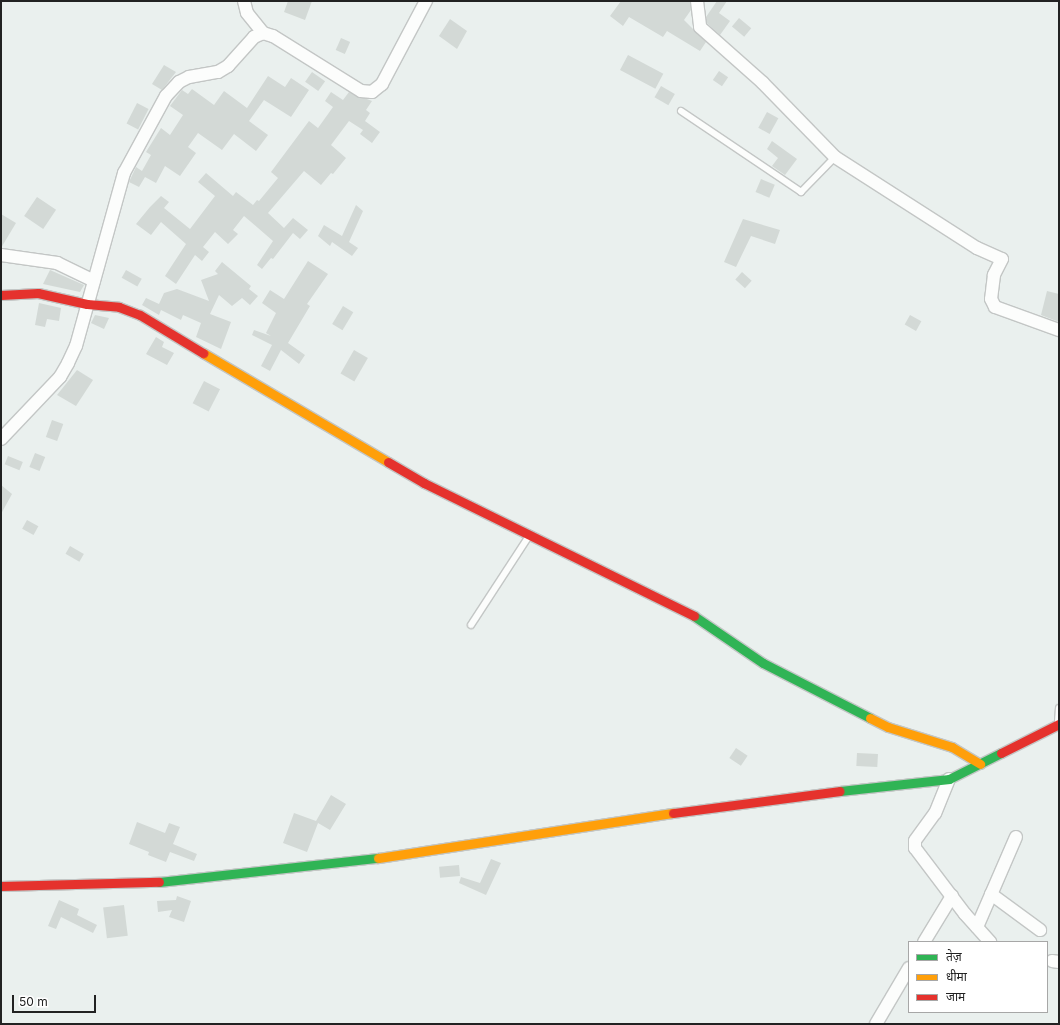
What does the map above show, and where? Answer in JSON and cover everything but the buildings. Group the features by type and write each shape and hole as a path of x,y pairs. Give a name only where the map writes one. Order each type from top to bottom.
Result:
{"street":[{"path":"244,1 247,13 263,33 273,36 361,91 372,92 382,84 426,1"},
{"path":"697,1 700,27 763,82 835,157 977,248 1002,259 994,275 991,299 994,307 1059,330"},
{"path":"1,439 60,377 76,346 124,173 166,96 178,82 190,77 218,72 228,66 254,37 263,33"},
{"path":"1,256 58,263 94,281"},
{"path":"1,295 38,293 87,304 119,307 140,315 259,388 424,483 687,612 763,663 881,724 902,734 952,747 980,764"},
{"path":"1,886 147,884 367,860 774,798 949,779 1058,724"},
{"path":"949,779 935,813 915,841 915,848 989,941"},
{"path":"977,927 1016,837"},
{"path":"991,894 1040,930"},
{"path":"925,941 952,896"},
{"path":"876,1024 908,970"}],"lane":[{"path":"681,111 801,192 835,157"},
{"path":"471,625 530,535"},
{"path":"1058,724 1059,708"}],"traffic: fast":[{"path":"694,616 763,663 870,718"},
{"path":"840,791 949,779 1001,753"},
{"path":"159,882 378,858"}],"traffic: slow":[{"path":"203,353 388,462"},
{"path":"870,718 888,727 952,747 980,764"},
{"path":"378,858 673,813"}],"traffic: jam":[{"path":"1,295 38,293 87,304 119,307 140,315 203,353"},
{"path":"388,462 424,483 694,616"},
{"path":"1001,753 1059,724"},
{"path":"673,813 840,791"},
{"path":"1,886 159,882"}]}
